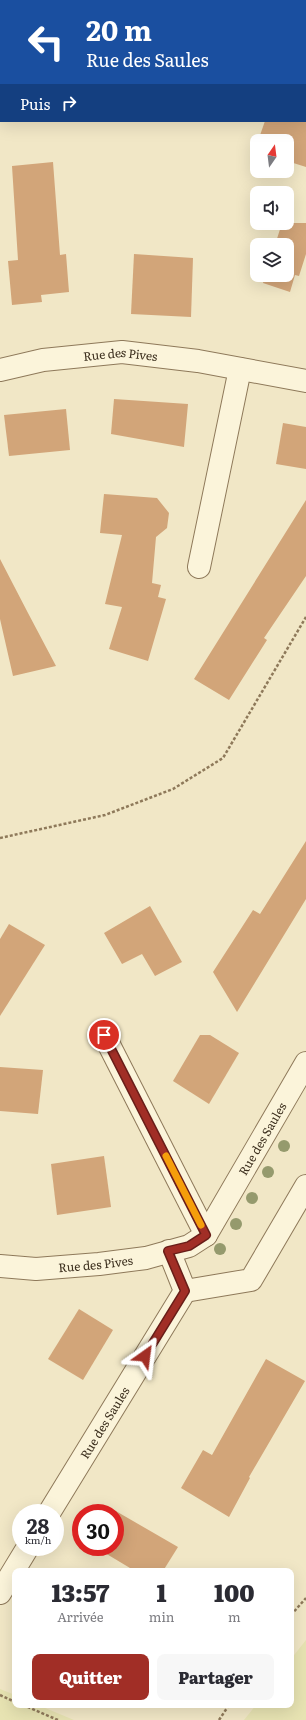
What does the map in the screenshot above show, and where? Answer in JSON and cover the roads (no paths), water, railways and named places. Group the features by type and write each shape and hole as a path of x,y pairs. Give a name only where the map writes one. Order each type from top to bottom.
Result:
{"street":[{"name":"Rue des Pives","path":"0,370 43,360 122,352 198,361 306,381"},
{"path":"199,567 240,369"},
{"path":"104,1035 188,1244 185,1291 251,1280 306,1186"},
{"name":"Rue des Saules","path":"188,1244 306,1063"},
{"name":"Rue des Pives","path":"0,1266 36,1269 99,1264 146,1258 188,1244"},
{"name":"Rue des Saules","path":"55,1504 185,1291"},
{"path":"15,1568 23,1556"},
{"path":"0,1593 12,1573"}]}
